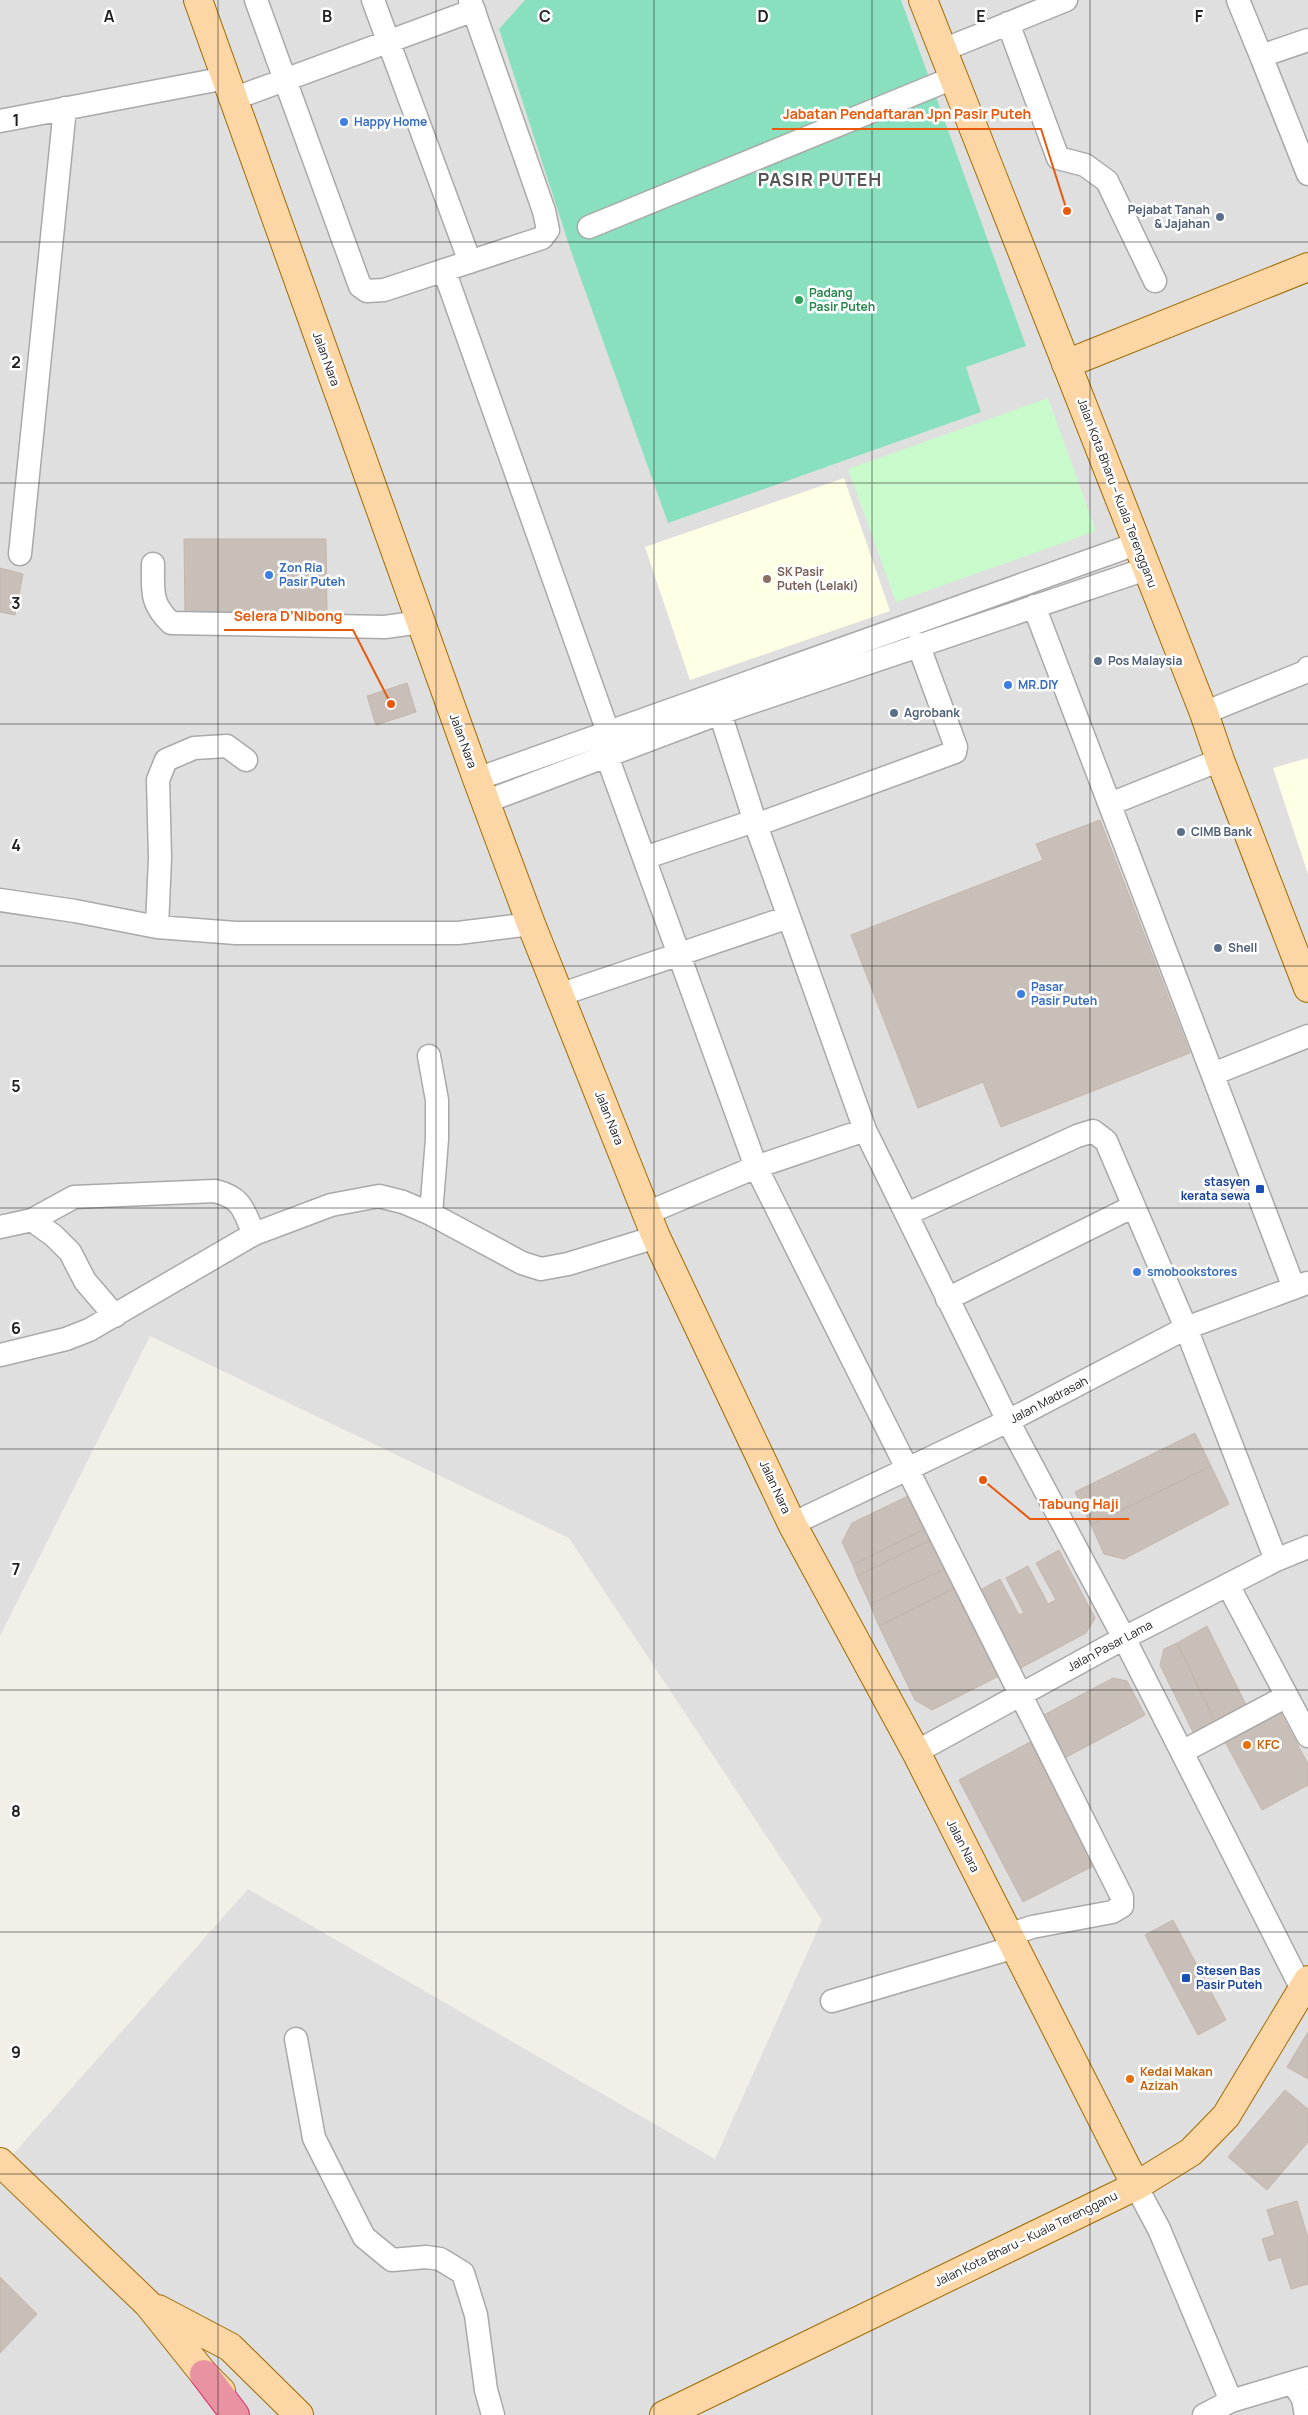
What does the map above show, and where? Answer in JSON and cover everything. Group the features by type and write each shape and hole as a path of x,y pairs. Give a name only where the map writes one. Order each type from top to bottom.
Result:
{"highway":[{"path":"204,2374 235,2415"}],"main road":[{"name":"Jalan Nara","path":"198,0 481,791 531,924 652,1225 792,1524 916,1752 1136,2186"},
{"name":"Jalan Kota Bharu – Kuala Terengganu","path":"923,0 1204,713 1220,760 1308,988"},
{"path":"1066,364 1308,267"},
{"name":"Jalan Kota Bharu – Kuala Terengganu","path":"663,2414 1136,2186 1191,2152 1226,2116 1305,1985"},
{"path":"0,2162 148,2304 204,2374 245,2415"},
{"path":"148,2304 230,2347 299,2415"}],"street":[{"path":"0,121 65,108 229,88 285,79 388,42 472,5 544,211 548,230 542,238 384,290 367,291 360,286 285,79 256,0"},
{"path":"373,0 470,262"},
{"path":"943,50 1066,0"},
{"path":"1238,0 1308,174"},
{"path":"1008,23 1058,158 1085,164 1108,181 1155,281"},
{"path":"1261,56 1308,40"},
{"path":"589,228 953,78"},
{"path":"20,554 65,108"},
{"path":"444,270 608,732"},
{"path":"481,791 608,732 1136,544"},
{"path":"153,564 152,597 161,613 171,623 385,627 421,622"},
{"path":"481,791 607,756 720,712 1146,569"},
{"path":"1034,606 1213,1074 1301,1285"},
{"path":"644,858 755,823 955,752 956,747 918,644"},
{"path":"1204,713 1305,672 1308,668"},
{"path":"720,712 755,823 865,1130 1008,1422 1124,1638 1305,1985"},
{"path":"158,927 160,858 158,780 166,760 194,748 227,746 246,760"},
{"path":"607,756 756,1167 906,1470 1122,1897 1122,1906 1112,1912 1032,1927 1011,1941 832,2001"},
{"path":"1110,804 1220,760"},
{"path":"0,900 75,910 158,927 236,933 458,933 531,924"},
{"path":"559,995 789,917"},
{"path":"1213,1074 1308,1036"},
{"path":"429,1056 436,1100 437,1139 431,1214"},
{"path":"0,1356 66,1339 89,1330 254,1234 331,1205 379,1196 403,1202 431,1214 522,1263 541,1269 568,1264 652,1225 756,1167 865,1130"},
{"path":"907,1214 1077,1136 1093,1132 1106,1141 1186,1328 1276,1560"},
{"path":"0,1227 32,1220 74,1198 215,1191 230,1195 240,1204 254,1234"},
{"path":"947,1300 1134,1206"},
{"path":"32,1220 54,1236 70,1252 85,1281 115,1316"},
{"name":"Jalan Madrasah","path":"792,1524 1008,1422 1186,1328 1301,1285"},
{"name":"Jalan Pasar Lama","path":"916,1752 1124,1638 1276,1560 1308,1547"},
{"path":"1228,1584 1308,1736"},
{"path":"1182,1752 1287,1696"},
{"path":"296,2039 314,2138 364,2237 392,2260 426,2257 440,2259 464,2273 476,2315 486,2390 493,2415"},
{"path":"1136,2186 1159,2229 1231,2401"},
{"path":"1204,2415 1231,2401 1300,2380 1306,2415"}],"shaded area":[{"path":"0,0 1308,0 1308,2415 0,2415 0,2169 248,1889 715,2159 822,1920 569,1538 150,1336 0,1636"},
{"name":"SK Pasir Puteh (Lelaki)","path":"844,478 890,611 690,680 645,547"},
{"path":"1308,758 1308,874 1273,768"}],"green space":[{"name":"Padang Pasir Puteh","path":"525,0 901,0 1026,346 966,367 981,412 668,523 572,254 499,29"},
{"path":"1048,398 1096,531 896,602 848,469"}],"building":[{"path":"184,539 326,539 327,615 185,615"},
{"path":"0,568 23,574 15,615 0,612"},
{"path":"407,683 416,712 376,725 367,696"},
{"name":"Pasar Pasir Puteh","path":"1100,820 1190,1053 1001,1127 983,1082 918,1108 851,935 1043,860 1036,844"},
{"path":"1195,1433 1211,1466 1091,1525 1075,1492"},
{"path":"1211,1466 1229,1504 1124,1559 1104,1554 1091,1525"},
{"path":"910,1495 927,1528 853,1565 842,1542 852,1523"},
{"path":"927,1528 933,1539 857,1576 853,1565"},
{"path":"933,1539 947,1568 870,1604 857,1576"},
{"path":"1059,1550 1095,1618 1086,1633 1017,1670 975,1593 1000,1579 1019,1615 1024,1613 1006,1578 1028,1566 1048,1604 1056,1600 1036,1563"},
{"path":"947,1568 957,1587 879,1626 870,1604"},
{"path":"957,1587 1001,1675 932,1710 915,1700 879,1626"},
{"path":"1207,1626 1249,1711 1217,1725 1177,1643"},
{"path":"1177,1643 1217,1725 1195,1736 1160,1665 1164,1649"},
{"path":"1113,1678 1127,1681 1145,1715 1063,1759 1040,1717"},
{"path":"1279,1710 1308,1764 1308,1785 1262,1810 1224,1740"},
{"path":"1030,1742 1097,1864 1023,1902 959,1780"},
{"name":"Stesen Bas Pasir Puteh","path":"1173,1920 1226,2020 1198,2035 1145,1935"},
{"path":"1308,2032 1308,2079 1287,2067"},
{"path":"1285,2090 1308,2109 1308,2142 1267,2190 1228,2157"},
{"path":"1297,2201 1308,2238 1308,2284 1291,2289 1281,2257 1269,2261 1262,2239 1275,2235 1267,2210"},
{"path":"0,2277 37,2314 0,2353"}],"place":[{"name":"Happy Home","path":"344,122"},
{"name":"Jabatan Pendaftaran Jpn Pasir Puteh","path":"1067,211"},
{"name":"Pejabat Tanah & Jajahan","path":"1220,217"},
{"name":"Padang Pasir Puteh","path":"799,300"},
{"name":"Zon Ria Pasir Puteh","path":"269,575"},
{"name":"SK Pasir Puteh (Lelaki)","path":"767,579"},
{"name":"Pos Malaysia","path":"1098,661"},
{"name":"MR.DIY","path":"1008,685"},
{"name":"Selera D’Nibong","path":"391,704"},
{"name":"Agrobank","path":"894,713"},
{"name":"CIMB Bank","path":"1181,832"},
{"name":"Shell","path":"1218,948"},
{"name":"Pasar Pasir Puteh","path":"1021,994"},
{"name":"stasyen kerata sewa","path":"1260,1189"},
{"name":"smobookstores","path":"1137,1272"},
{"name":"Tabung Haji","path":"983,1480"},
{"name":"KFC","path":"1247,1745"},
{"name":"Stesen Bas Pasir Puteh","path":"1186,1978"},
{"name":"Kedai Makan Azizah","path":"1130,2079"}],"district":[{"name":"PASIR PUTEH","path":"820,180"}]}
